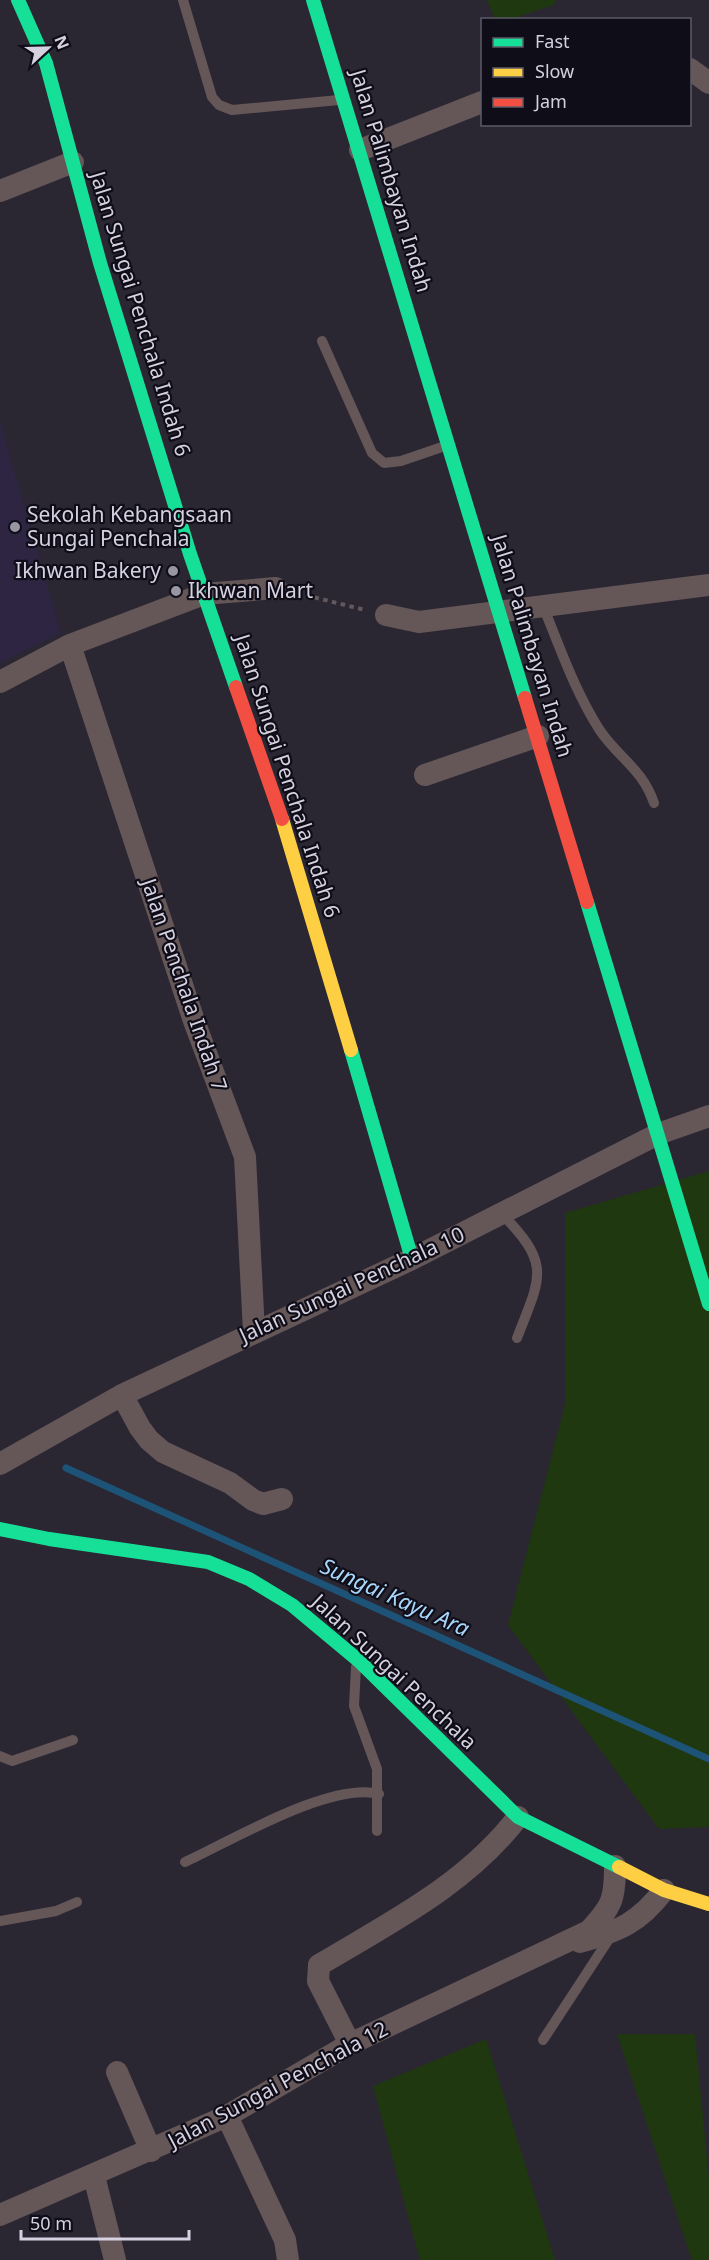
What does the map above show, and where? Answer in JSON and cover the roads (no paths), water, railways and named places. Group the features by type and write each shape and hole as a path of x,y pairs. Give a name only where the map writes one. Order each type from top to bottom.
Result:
{"street":[{"name":"Jalan Sungai Penchala Indah 6","path":"18,0 46,63 100,263 204,594 287,832 412,1258"},
{"name":"Jalan Palimbayan Indah","path":"313,0 345,99 709,1304"},
{"path":"691,70 709,83"},
{"path":"360,150 481,103"},
{"path":"0,191 73,162"},
{"path":"386,615 419,622 709,585"},
{"path":"0,682 70,645 204,594 276,588"},
{"name":"Jalan Penchala Indah 7","path":"70,645 194,1021 245,1157 254,1332"},
{"path":"425,775 538,736"},
{"name":"Jalan Sungai Penchala 10","path":"0,1464 122,1395 412,1258 658,1134 709,1116"},
{"path":"122,1395 140,1428 163,1452 230,1483 253,1500 264,1504 282,1499"},
{"name":"Jalan Sungai Penchala","path":"0,1529 49,1539 208,1562 249,1579 292,1605 358,1660 518,1817 664,1890 709,1904"},
{"path":"350,2044 318,1982 319,1965 443,1889 499,1842 518,1817"},
{"path":"609,1923 615,1894 615,1866"},
{"name":"Jalan Sungai Penchala 12","path":"0,2214 152,2151 227,2116 350,2044 609,1923 632,1924 650,1909 664,1890"},
{"path":"117,2072 152,2151"},
{"path":"227,2116 285,2240 288,2260"},
{"path":"94,2176 115,2260"}],"lane":[{"path":"183,0 212,97 219,105 232,110 345,99"},
{"path":"322,341 372,453 384,463 401,461 448,445"},
{"path":"543,606 585,706 601,732 648,783 654,803"},
{"path":"501,1213 525,1237 538,1267 538,1283 517,1338"},
{"path":"358,1660 354,1678 354,1706 377,1769 379,1794 377,1831"},
{"path":"0,1756 12,1761 73,1740"},
{"path":"185,1862 321,1798 360,1791 379,1794"},
{"path":"0,1921 45,1914 77,1902"},
{"path":"543,2040 609,1923"}],"waterway":[{"name":"Sungai Kayu Ara","path":"66,1468 709,1759"}],"place":[{"name":"Sekolah Kebangsaan Sungai Penchala","path":"15,527"},
{"name":"Ikhwan Bakery","path":"173,571"},
{"name":"Ikhwan Mart","path":"176,591"}]}
